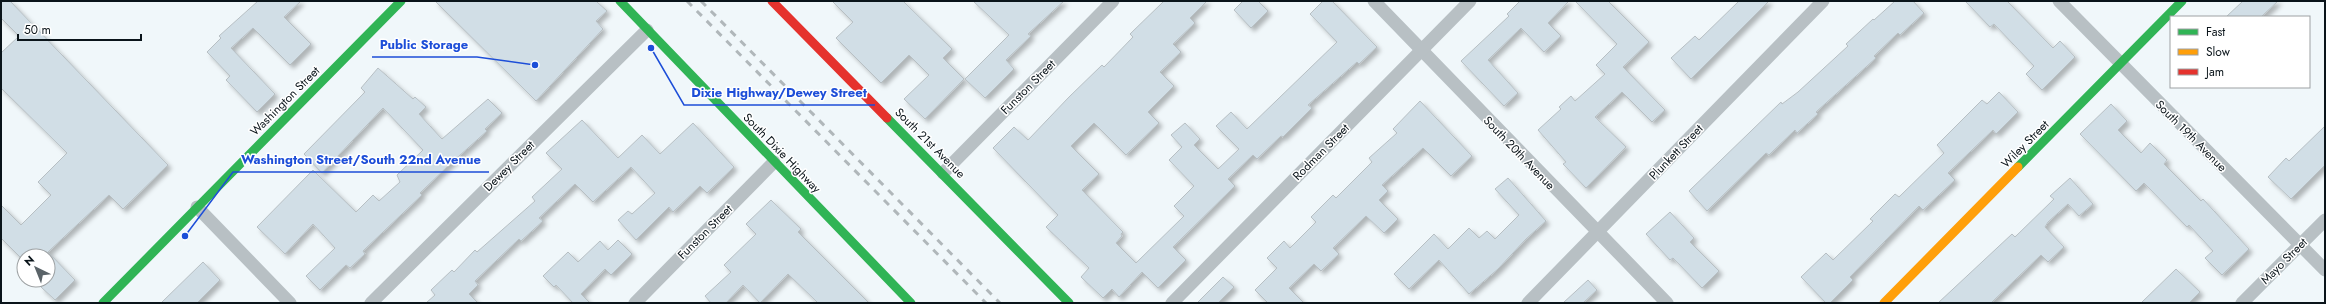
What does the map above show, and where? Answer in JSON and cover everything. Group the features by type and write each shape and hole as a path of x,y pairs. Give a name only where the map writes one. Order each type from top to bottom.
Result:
{"street":[{"name":"Washington Street","path":"102,303 401,1"},
{"name":"South Dixie Highway","path":"620,1 909,302"},
{"name":"South 21st Avenue","path":"772,1 943,173 1069,303"},
{"name":"Funston Street","path":"943,173 1113,1"},
{"name":"South 20th Avenue","path":"1374,1 1596,233 1667,303"},
{"name":"Rodman Street","path":"1172,303 1470,1"},
{"name":"Plunkett Street","path":"1528,303 1823,1"},
{"name":"South 19th Avenue","path":"2059,1 2325,270"},
{"name":"Wiley Street","path":"1884,303 2182,1"},
{"name":"Dewey Street","path":"371,303 647,30"},
{"name":"Funston Street","path":"635,303 774,162"},
{"path":"196,207 290,303"},
{"name":"Mayo Street","path":"2242,303 2325,220"}],"building":[{"path":"1,1 10,1 168,165 123,209 109,195 52,248 16,248 16,253 1,238 1,205 21,225 51,195 38,182 67,153 1,88 1,53 19,36 1,18"},
{"path":"258,1 301,1 284,17 311,44 290,65 253,28 231,48 275,94 257,112 226,80 230,76 207,52 221,38 219,36"},
{"path":"435,1 596,1 607,11 596,21 603,29 536,101"},
{"path":"832,1 903,1 952,49 943,58 964,79 925,119 904,99 929,75 909,55 881,83 836,38 853,22"},
{"path":"973,1 1064,1 1028,34 1031,36 1006,60 1014,69 985,98 965,79 1009,35"},
{"path":"1164,1 1207,1 1190,18 1195,23 1173,44 1181,52 1160,72 1174,86 1148,112 1159,123 1126,155 1094,123 1071,146 1099,174 1082,190 1123,232 1121,234 1122,236 1116,243 1136,263 1184,216 1174,206 1194,186 1169,160 1182,147 1171,135 1185,123 1200,139 1194,145 1218,169 1239,149 1216,126 1231,112 1247,129 1337,42 1310,14 1323,1 1332,1 1377,47 1359,64 1357,62 1308,105 1312,108 1283,137 1281,136 1257,159 1253,155 1228,179 1235,186 1173,247 1186,260 1158,288 1142,272 1119,297 1112,289 1103,298 1081,277 1089,268 1046,227 1058,215 993,148 1014,127 1028,140 1102,65 1104,67 1133,37 1130,34"},
{"path":"1243,1 1258,1 1268,11 1251,28 1234,10"},
{"path":"1520,1 1569,1 1548,23 1561,36 1544,52 1521,28 1488,60 1518,93 1504,106 1461,61 1509,16 1507,14"},
{"path":"1575,1 1608,1 1649,42 1623,67 1665,110 1652,122 1622,92 1595,117 1626,147 1586,188 1563,164 1566,162 1538,130 1561,109 1559,107 1571,96 1575,101 1605,74 1596,65 1617,44"},
{"path":"1739,1 1769,1 1691,79 1671,58 1695,36 1699,40"},
{"path":"1895,1 1913,1 1924,13 1900,35 1898,33 1874,56 1876,58 1816,112 1818,114 1797,133 1795,130 1769,155 1766,153 1707,211 1689,191 1781,102 1782,104 1798,92 1848,46 1846,44"},
{"path":"1965,1 2007,1 2053,48 2060,41 2075,57 2042,90 2026,74 2034,66 1994,24 1990,27"},
{"path":"2243,1 2278,1 2262,16 2227,16"},
{"path":"378,68 413,99 415,97 426,107 419,114 442,139 488,99 502,113 485,129 487,131 420,193 422,195 363,251 365,254 350,268 346,265 320,290 306,276 335,248 313,224 285,254 257,227 313,170 356,212 373,195 379,201 400,182 397,175 423,150 383,108 322,173 304,154 365,92 361,88"},
{"path":"1999,92 2018,112 1996,134 1993,130 1948,173 1955,180 1923,210 1919,206 1850,277 1853,280 1830,303 1826,303 1801,277 1826,253 1833,260 1873,221 1870,219 1895,194 1899,197 1944,153 1937,145 1982,100 1987,104"},
{"path":"1420,101 1472,156 1451,176 1423,148 1382,185 1388,191 1379,200 1398,219 1384,233 1366,216 1333,248 1339,254 1321,271 1314,264 1289,288 1304,303 1268,303 1255,290 1277,268 1267,258 1284,241 1290,248 1316,222 1311,217 1333,195 1336,198 1372,162 1369,158 1397,133 1393,129"},
{"path":"2111,104 2127,121 2118,130 2141,153 2150,143 2167,160 2164,164 2201,201 2203,199 2249,249 2222,275 2205,258 2213,251 2189,225 2187,227 2144,183 2136,191 2080,134"},
{"path":"582,120 618,158 642,135 660,154 693,123 734,167 707,193 700,186 673,212 669,207 636,240 618,220 628,211 632,214 655,193 631,167 593,202 575,184 539,218 543,221 521,241 519,239 475,281 478,285 469,294 478,303 426,303 435,295 431,290 452,270 454,272 475,250 477,252 535,201 532,197 562,169 546,153"},
{"path":"2325,126 2325,165 2291,199 2268,177 2286,158 2289,161"},
{"path":"1508,178 1546,221 1526,239 1498,269 1469,294 1439,260 1409,289 1394,274 1434,234 1448,249 1469,228 1479,238 1487,231 1495,239 1519,215 1495,189"},
{"path":"2070,178 2093,204 2079,216 2068,204 2048,222 2045,227 2064,247 2048,262 2041,255 1991,303 1938,303 2012,234 2015,237 2054,199 2050,196"},
{"path":"771,200 801,229 798,232 869,303 818,303 788,274 760,303 743,285 726,303 711,303 705,296 731,272 724,265 756,234 746,224"},
{"path":"1670,212 1694,238 1690,242 1719,271 1702,288 1673,258 1670,260 1646,234"},
{"path":"618,240 632,254 611,275 605,269 581,294 590,303 573,303 556,285 554,287 543,276 568,252 578,262 600,241 608,250"},
{"path":"56,260 75,280 55,300 42,288 56,288"},
{"path":"203,262 220,280 197,303 161,303"},
{"path":"2176,269 2200,292 2189,303 2141,303"},
{"path":"1223,277 1234,287 1218,303 1197,303"},
{"path":"1588,280 1597,290 1583,303 1563,303"}],"railway":[{"path":"687,1 986,303"},
{"path":"701,1 1000,303"}],"traffic: fast":[{"path":"103,303 401,1"},
{"path":"620,1 911,303"},
{"path":"2018,167 2182,1"},
{"path":"887,118 1069,303"}],"traffic: slow":[{"path":"1884,303 2018,167"}],"traffic: jam":[{"path":"772,1 887,118"}],"place":[{"name":"Dixie Highway/Dewey Street","path":"651,48"},
{"name":"Public Storage","path":"535,65"},
{"name":"Washington Street/South 22nd Avenue","path":"185,236"}]}
